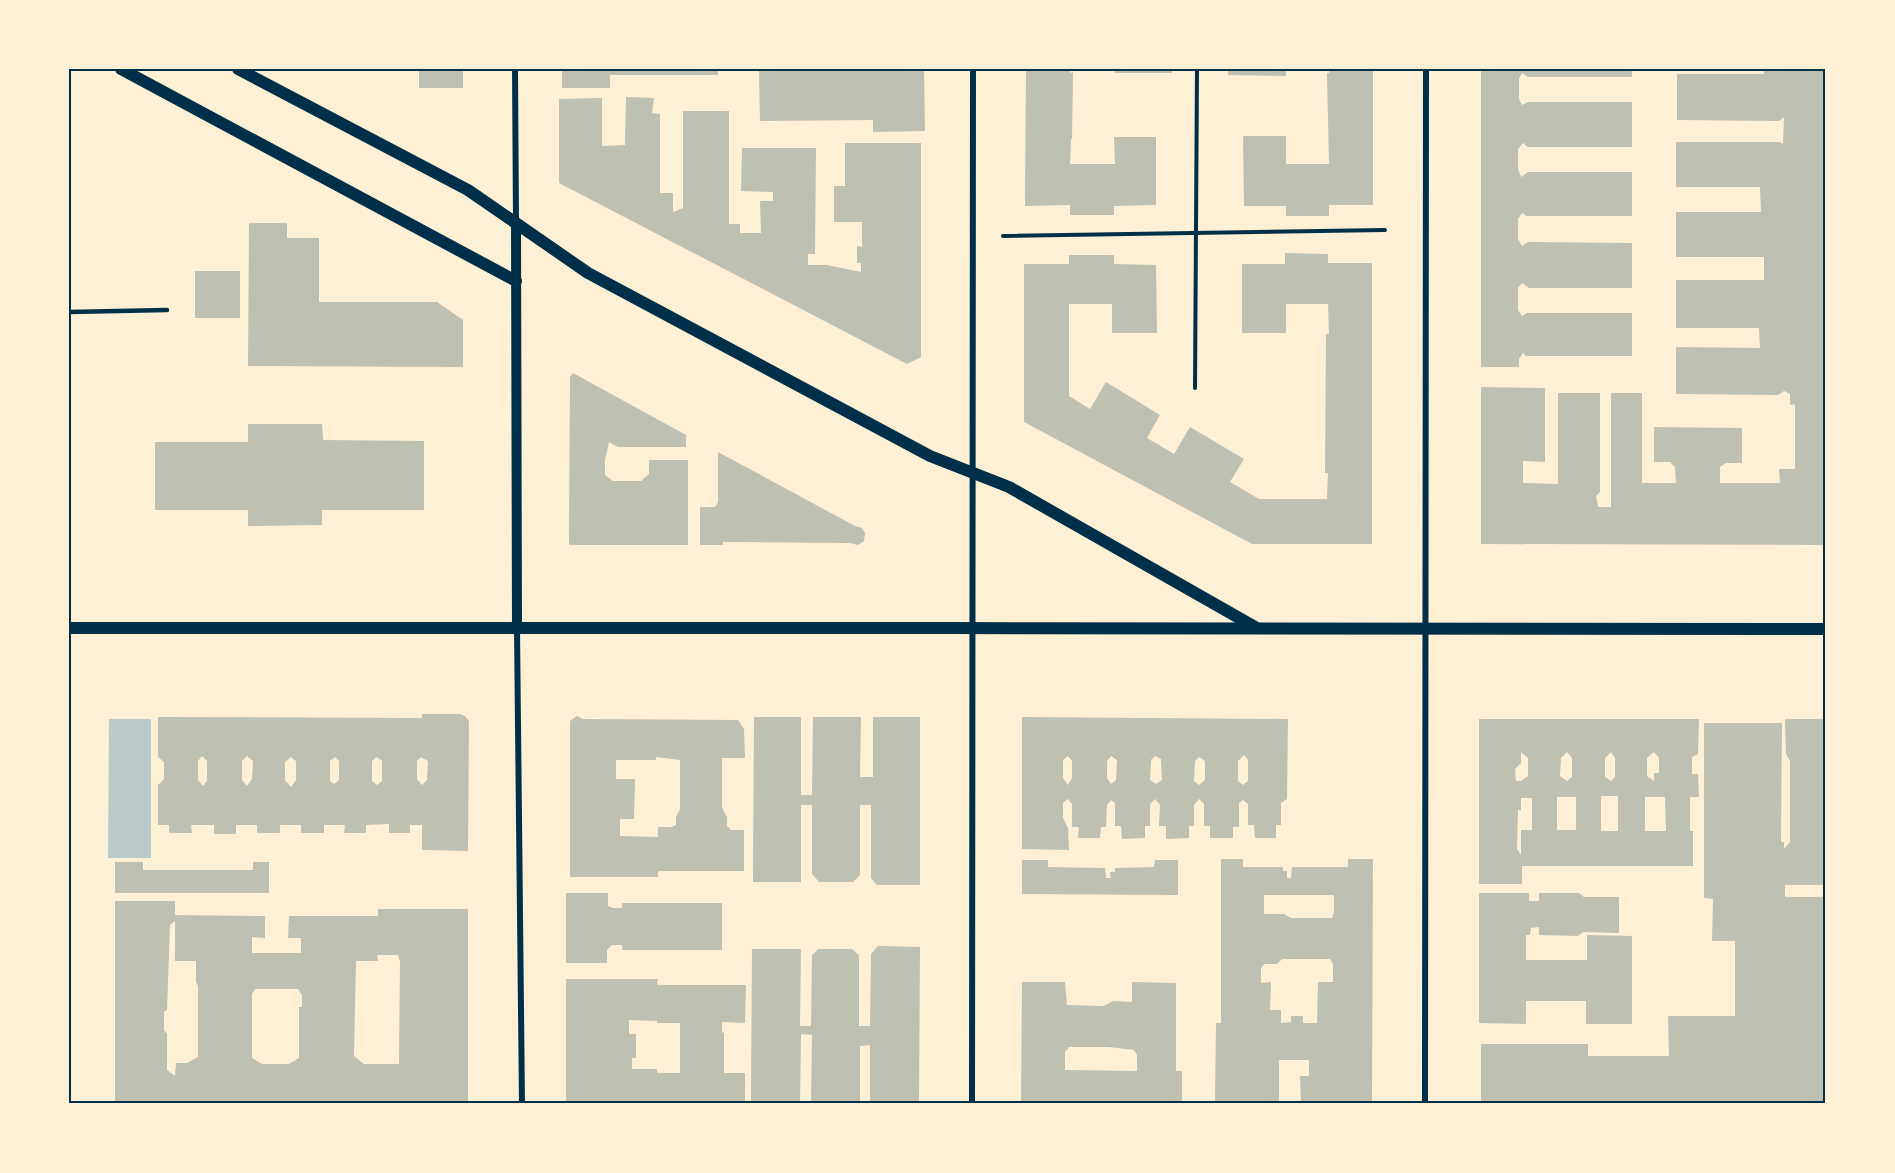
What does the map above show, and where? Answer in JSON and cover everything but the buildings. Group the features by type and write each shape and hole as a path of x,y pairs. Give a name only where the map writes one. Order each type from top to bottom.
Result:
{"main road":[{"path":"121,69 516,280"},
{"path":"238,69 468,190 588,273 930,456 973,471 1009,488 1256,628"},
{"path":"69,628 1826,629"}],"street":[{"path":"515,69 522,1104"},
{"path":"972,1104 973,69"},
{"path":"1425,1104 1426,69"}],"lane":[{"path":"69,312 167,310"}],"path":[{"path":"1195,388 1197,69"},
{"path":"1003,236 1385,230"}],"shaded area":[{"path":"109,719 151,719 151,858 108,858"}]}
